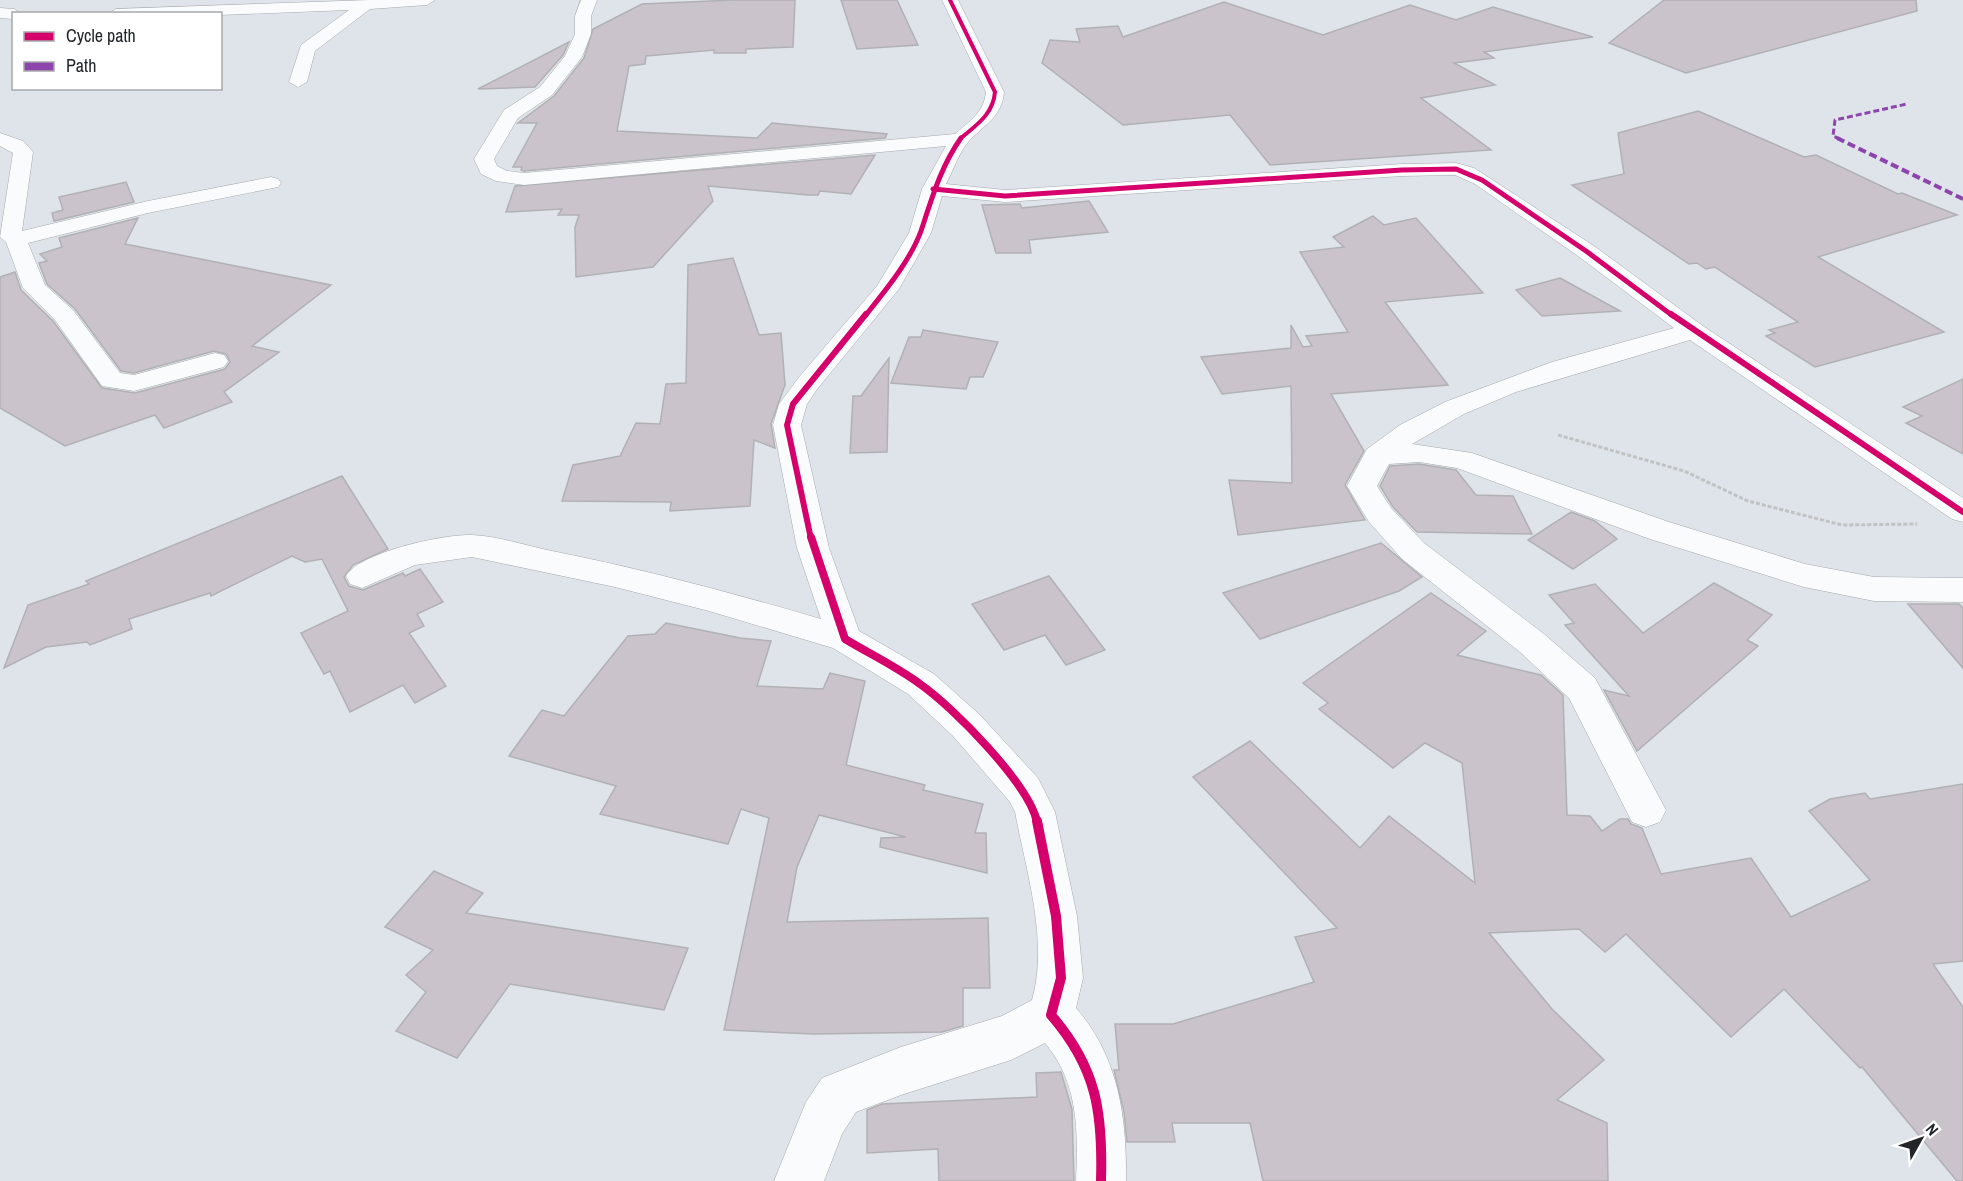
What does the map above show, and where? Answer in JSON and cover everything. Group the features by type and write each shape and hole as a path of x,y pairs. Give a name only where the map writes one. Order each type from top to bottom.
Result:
{"street":[{"path":"153,12 317,3 366,5 428,0"},
{"path":"589,0 583,16 583,34 573,57 546,91 511,114 484,159 488,170 503,177 524,179 960,139"},
{"path":"845,639 813,548 787,425 793,404 808,382 887,289 920,233 933,189 960,139 983,120 994,104 995,92 950,0"},
{"path":"298,82 308,49 366,5"},
{"path":"0,139 16,145 23,152 8,237 35,288 64,315 111,380 134,383 215,361"},
{"path":"933,189 1005,196 1402,170 1456,169 1467,172 1586,251 1694,331 1963,512"},
{"path":"8,237 271,183"},
{"path":"1646,810 1582,688 1532,643 1413,551 1380,515 1362,486 1364,476 1377,455 1390,443 1484,394 1516,382 1694,331"},
{"path":"1377,455 1419,453 1462,460 1658,530 1804,575 1874,589 1963,590"},
{"path":"362,576 409,555 472,546 646,583 845,639 921,684 966,725 1024,790 1035,812 1056,916 1061,978 1051,1015 1011,1037 901,1071 839,1095 823,1119 799,1181"},
{"path":"1051,1015 1067,1031 1082,1054 1098,1095 1103,1141 1101,1181"}],"path":[{"path":"1558,435 1684,471 1748,501 1842,525 1924,524"}],"building":[{"path":"795,0 793,47 746,49 746,53 714,53 714,50 646,56 645,64 629,66 617,131 757,138 772,123 887,134 885,138 524,171 521,170 522,167 513,167 537,123 518,123 554,96 584,58 593,29 642,4"},
{"path":"841,0 897,0 918,45 857,49"},
{"path":"1664,0 1916,0 1917,11 1686,73 1609,43"},
{"path":"1224,2 1323,35 1410,5 1456,20 1493,7 1593,37 1484,52 1494,58 1454,63 1495,85 1421,98 1491,150 1270,165 1230,115 1123,125 1042,63 1050,40 1080,42 1076,29 1118,26 1123,37"},
{"path":"569,42 563,55 535,87 478,89"},
{"path":"1698,111 1804,157 1816,155 1898,194 1902,193 1957,215 1818,257 1944,332 1815,367 1766,336 1775,333 1769,330 1798,322 1715,267 1706,269 1697,263 1689,264 1572,185 1624,174 1618,133"},
{"path":"875,155 851,194 820,191 818,195 808,195 708,186 713,201 653,267 576,277 575,227 579,215 558,215 562,209 506,212 515,186"},
{"path":"126,182 134,202 54,221 52,213 63,210 59,197"},
{"path":"1089,201 1108,232 1029,240 1031,253 996,253 982,205 1020,204 1022,208"},
{"path":"1373,216 1384,225 1416,218 1483,293 1385,302 1448,385 1331,394 1364,451 1345,485 1365,520 1238,535 1229,480 1292,483 1291,386 1222,394 1201,357 1291,348 1291,325 1303,347 1312,346 1306,336 1348,332 1300,252 1344,247 1333,237"},
{"path":"138,218 125,244 331,285 252,346 279,352 224,392 232,402 164,428 155,415 65,446 0,408 0,277 15,272 21,290 53,321 102,388 135,393 225,369 230,362 226,354 214,351 134,373 121,371 75,309 47,284 39,263 47,261 40,254 62,247 59,238"},
{"path":"733,258 759,335 781,333 785,385 771,424 775,448 754,440 750,506 670,511 671,502 562,501 573,465 620,456 636,423 660,424 666,384 686,383 688,265"},
{"path":"1560,278 1620,311 1542,316 1516,290"},
{"path":"923,330 998,342 983,377 970,377 966,389 891,383 909,337 921,337"},
{"path":"889,358 887,452 850,453 853,396 861,396"},
{"path":"1963,379 1963,454 1906,423 1922,416 1903,407"},
{"path":"1419,464 1456,470 1476,495 1513,496 1532,534 1417,532 1393,507 1380,486 1390,466"},
{"path":"342,476 388,549 353,565 344,577 349,586 363,590 403,573 405,576 420,569 443,602 417,614 424,626 409,633 446,686 415,703 403,685 350,712 330,671 324,674 301,633 348,611 322,559 305,562 292,556 211,596 210,593 129,619 132,629 90,645 87,642 46,647 4,668 28,605 89,584 86,581"},
{"path":"1571,512 1595,521 1617,539 1573,569 1528,540"},
{"path":"1381,543 1422,577 1399,591 1260,639 1223,593"},
{"path":"1049,576 1105,650 1066,665 1045,635 1004,650 972,604"},
{"path":"1714,583 1772,615 1747,640 1758,646 1637,751 1604,690 1629,696 1565,625 1574,623 1549,595 1595,584 1643,633"},
{"path":"1431,593 1486,631 1457,655 1541,675 1563,695 1567,815 1590,816 1602,831 1620,819 1628,819 1631,824 1642,828 1661,874 1751,858 1791,917 1870,880 1809,811 1830,799 1865,793 1870,799 1963,784 1963,961 1933,964 1963,1007 1963,1181 1957,1181 1862,1067 1860,1068 1784,989 1731,1037 1626,934 1605,952 1579,929 1489,933 1552,1009 1604,1060 1557,1100 1607,1123 1608,1181 1263,1181 1250,1123 1172,1123 1175,1142 1127,1142 1124,1112 1114,1070 1119,1070 1115,1024 1173,1024 1314,982 1295,937 1337,928 1193,777 1250,741 1360,848 1389,816 1475,883 1462,763 1425,743 1393,768 1319,709 1328,703 1303,683"},
{"path":"1908,604 1959,604 1963,608 1963,668"},
{"path":"666,623 740,638 771,641 757,686 823,689 830,673 865,681 846,765 925,785 923,790 983,804 975,833 986,833 987,873 880,847 881,838 906,837 819,815 797,867 787,922 988,918 990,988 963,988 963,1026 942,1032 814,1034 724,1030 769,818 741,809 728,844 600,814 616,786 509,756 542,710 564,716 628,636 655,634"},
{"path":"434,871 483,893 466,913 688,948 664,1010 510,984 457,1058 396,1031 426,992 406,975 433,950 385,927"},
{"path":"1061,1072 1072,1109 1074,1181 939,1181 938,1149 867,1153 867,1110 882,1104 1037,1097 1036,1073"}],"marked path":[{"path":"1907,104 1835,120 1833,136 1892,167 1963,199"}],"cycle path":[{"path":"950,0 995,92 994,104 983,120 960,139 933,189 920,233 887,289 809,382 793,404 787,425 813,548 845,639 921,684 966,725 1024,790 1035,812 1056,916 1061,978 1051,1015 1067,1033 1089,1072 1099,1112 1101,1181"},
{"path":"933,189 1005,196 1402,170 1456,169 1467,172 1586,251 1694,331 1963,512"}]}
